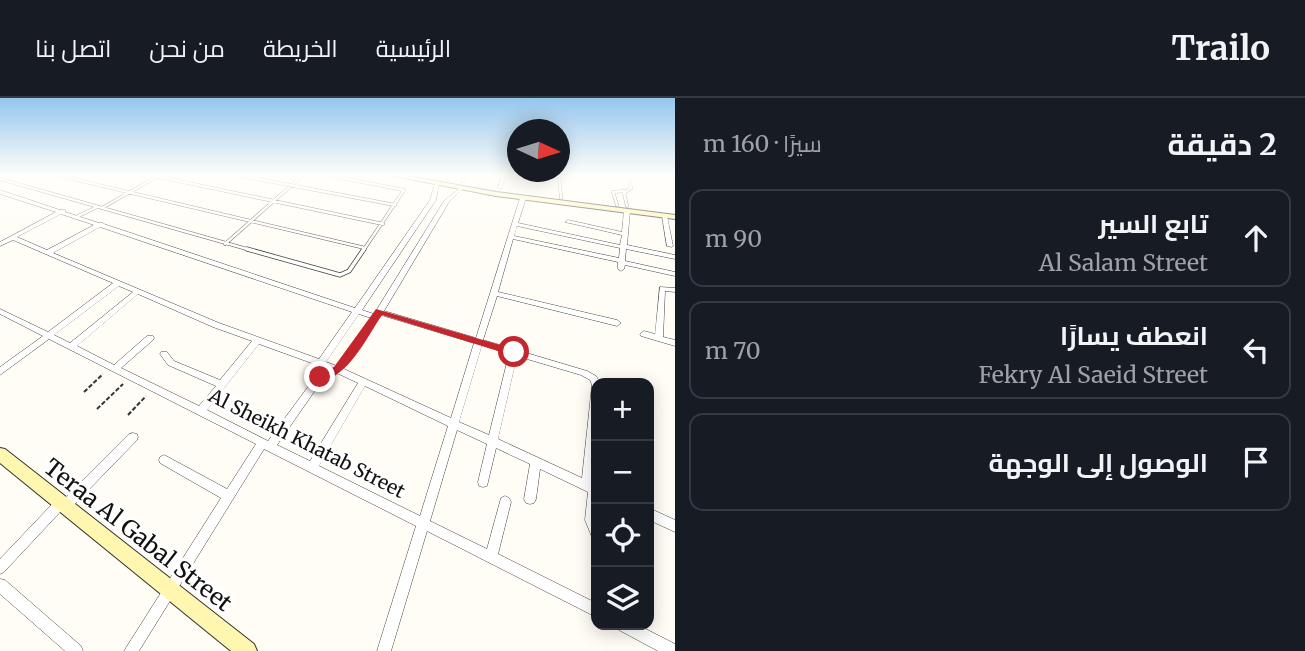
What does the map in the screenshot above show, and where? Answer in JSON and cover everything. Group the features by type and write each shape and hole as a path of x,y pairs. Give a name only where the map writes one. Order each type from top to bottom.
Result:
{"main road":[{"path":"550,201 675,215"},
{"path":"584,201 618,205 664,216 675,215"},
{"name":"Teraa Al Gabal Street","path":"0,454 247,651"}],"street":[{"path":"29,201 358,312 378,314 479,342 589,375 591,378"},
{"path":"320,377 321,363 432,201"},
{"path":"131,651 229,496 320,377 338,370 378,314 447,201"},
{"path":"384,651 522,201"},
{"path":"622,264 627,209"},
{"path":"0,244 63,211"},
{"path":"664,216 670,246"},
{"path":"568,222 624,234"},
{"path":"47,253 98,223"},
{"path":"515,224 675,257"},
{"path":"11,237 257,341 338,370 591,487"},
{"path":"511,237 675,274"},
{"path":"0,372 118,283"},
{"path":"659,338 662,289 675,290"},
{"path":"71,346 137,292"},
{"path":"494,293 617,323"},
{"name":"Al Sheikh Khatab Street","path":"0,311 591,607"},
{"path":"644,334 675,343"},
{"path":"114,368 150,338"},
{"path":"201,411 257,341"},
{"path":"483,482 514,352"},
{"path":"164,354 171,363 222,385"},
{"path":"312,467 363,382"},
{"path":"0,568 133,437"},
{"path":"164,460 229,496"},
{"path":"530,499 536,462"},
{"path":"491,557 505,502"},
{"path":"654,516 675,526"},
{"path":"0,585 76,651"},
{"path":"633,630 673,651"}],"lane":[{"path":"77,201 334,275 346,274 397,201"},
{"path":"78,216 111,201"},
{"path":"166,201 365,248"},
{"path":"225,244 274,201 383,223"},
{"path":"373,201 395,205"},
{"path":"616,201 618,205"},
{"path":"626,201 627,209"},
{"path":"86,223 98,223"}],"path":[{"path":"84,391 114,368"},
{"path":"97,409 131,376"},
{"path":"128,415 154,388"}],"route":[{"path":"320,377 338,370 379,312 514,352"}]}
